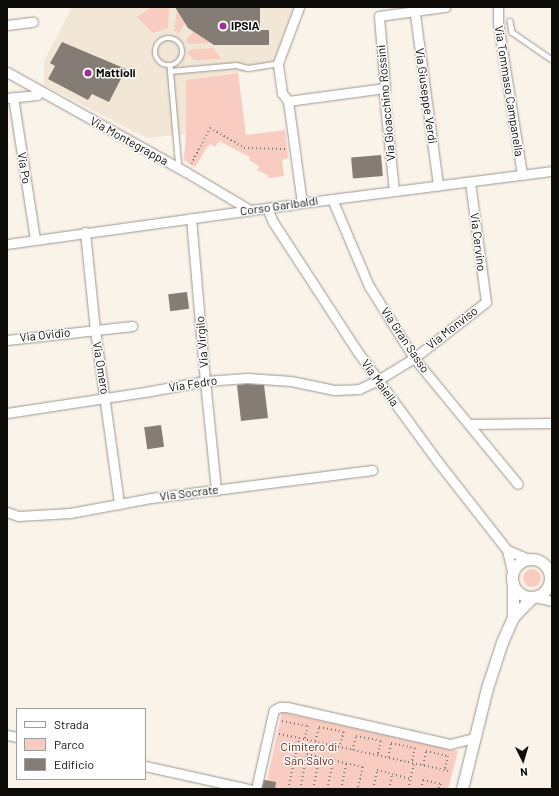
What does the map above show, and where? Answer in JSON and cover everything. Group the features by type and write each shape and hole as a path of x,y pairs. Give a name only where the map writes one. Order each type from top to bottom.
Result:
{"street":[{"path":"299,7 278,63 282,93 288,102 302,203"},
{"path":"414,9 445,7"},
{"name":"Via Tommaso Campanella","path":"498,7 498,23 522,175"},
{"name":"Via Gioacchino Rossini","path":"394,191 384,94 385,88 379,18 381,15 414,9"},
{"name":"Via Giuseppe Verdi","path":"414,9 438,185"},
{"path":"7,25 33,22"},
{"name":"Via Montegrappa","path":"7,70 39,92 182,170 250,210"},
{"path":"10,98 24,83"},
{"path":"288,102 385,88"},
{"path":"10,98 37,95 39,92"},
{"name":"Via Po","path":"10,98 35,239"},
{"name":"Corso Garibaldi","path":"7,244 85,232 552,171"},
{"name":"Via Cervino","path":"470,182 486,302"},
{"name":"Via Gran Sasso","path":"332,199 369,286 414,358 518,484"},
{"name":"Via Maiella","path":"267,208 273,222 357,351 438,462 508,550 513,579"},
{"name":"Via Virgilo","path":"191,218 216,490"},
{"name":"Via Omero","path":"85,232 95,330 119,504"},
{"name":"Via Monviso","path":"378,380 414,358 486,302"},
{"name":"Via Ovidio","path":"7,340 132,326"},
{"name":"Via Fedro","path":"7,413 145,392 205,381 247,378 291,381 334,390 359,389 378,380"},
{"path":"469,424 552,423"},
{"name":"Via Socrate","path":"7,512 18,516 70,513 119,504 216,490 372,470"},
{"name":"Via Maiella","path":"508,550 533,560"},
{"path":"513,617 513,579 519,563 552,557"},
{"path":"462,789 466,778 474,738 489,680 502,642 513,617 534,597 546,591 551,577 544,563 533,560"},
{"path":"513,579 519,592 552,601"},
{"path":"256,789 274,710 280,707 450,744 474,738"},
{"path":"146,766 249,789"}],"lane":[{"path":"510,21 512,32 551,59"},
{"path":"170,68 182,59 184,50 176,39 167,38 159,42 155,51 157,60 170,68 236,65 248,68 278,63"},
{"path":"170,68 182,170"}],"path":[{"path":"182,170 210,128 244,148 294,150"},
{"path":"282,721 308,726 306,739"},
{"path":"315,742 318,726 344,732 340,747"},
{"path":"279,734 449,771"},
{"path":"352,750 356,736 368,738 381,741 378,756"},
{"path":"288,789 299,738"},
{"path":"388,758 391,743 415,748 408,789"},
{"path":"423,766 426,751 448,756 445,770"},
{"path":"300,789 306,754 363,767 358,789"},
{"path":"313,789 319,757"},
{"path":"327,789 333,760"},
{"path":"342,789 346,763"},
{"path":"372,789 377,770 410,778"},
{"path":"389,789 392,774"},
{"path":"421,789 423,780 441,784 439,789"}],"shaded area":[{"path":"72,7 293,7 274,64 275,67 186,80 186,134 147,138 44,85 44,61"}],"green space":[{"path":"151,7 169,7 168,28 153,33 137,17"},
{"path":"177,10 185,23 178,35 177,31 174,31"},
{"path":"194,32 211,43 188,44 186,39"},
{"path":"214,48 221,59 194,60 186,52 193,49"},
{"path":"238,73 246,135 285,130 288,158 282,160 284,176 268,178 268,175 257,170 259,166 249,160 250,157 219,141 215,147 211,144 207,147 195,167 184,160 186,134 186,80"},
{"path":"528,569 536,569 541,574 539,585 536,587 528,587 523,582 523,574"},
{"name":"Cimitero di San Salvo","path":"282,712 458,751 448,789 257,789 260,779 267,780"}],"building":[{"name":"IPSIA","path":"175,7 260,7 260,30 269,30 269,45 214,45 188,28"},
{"name":"Mattioli","path":"62,42 126,69 109,102 92,94 88,100 48,79 55,66 50,63"},
{"path":"381,155 383,176 353,179 351,158"},
{"path":"187,292 189,309 170,311 168,294"},
{"path":"237,385 264,385 268,418 241,421"},
{"path":"161,425 164,447 147,449 144,427"},
{"path":"264,780 276,782 275,789 262,788"}],"place":[{"name":"IPSIA","path":"223,26"},
{"name":"Mattioli","path":"88,73"}]}
